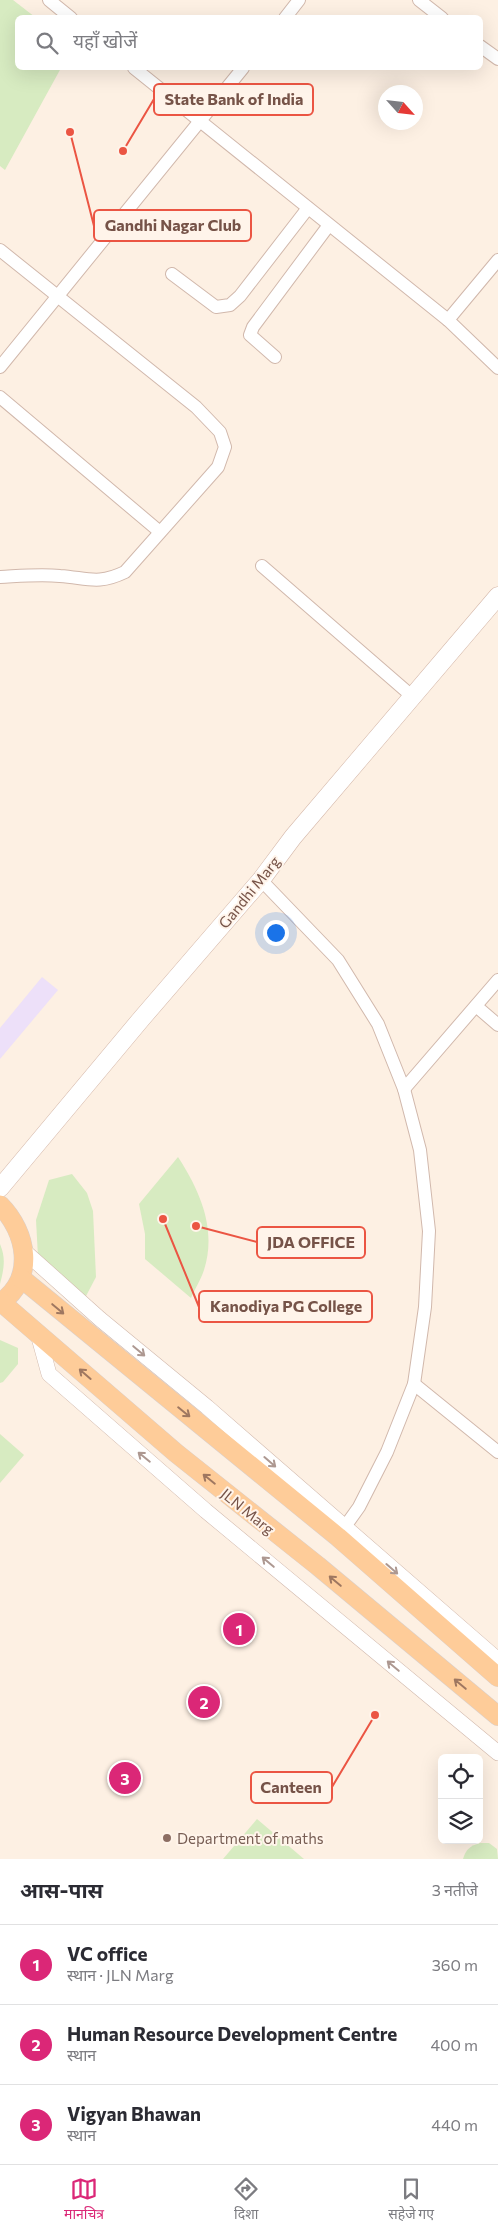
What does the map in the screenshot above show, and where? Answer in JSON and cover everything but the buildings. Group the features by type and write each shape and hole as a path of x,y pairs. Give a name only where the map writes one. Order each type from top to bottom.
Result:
{"main road":[{"name":"Gandhi Marg","path":"0,1188 136,1025 261,880 292,837 413,698 498,596"},
{"path":"0,1205 10,1216 20,1234 24,1250 21,1278 13,1293 0,1303"},
{"path":"21,1278 341,1532 498,1678"},
{"name":"JLN Marg","path":"0,1303 176,1453 318,1566 498,1716"}],"street":[{"path":"50,0 68,15"},
{"path":"286,15 299,0"},
{"path":"419,0 438,15"},
{"path":"483,48 498,59"},
{"path":"137,70 448,320 498,368"},
{"path":"0,367 241,70"},
{"path":"172,274 216,307 230,305 240,296 308,208"},
{"path":"275,357 250,335 253,328 329,224"},
{"path":"0,250 196,407 220,432 225,446 218,467 125,572 109,580 90,580 59,576 0,577"},
{"path":"448,320 498,260"},
{"path":"0,397 160,532"},
{"path":"262,566 413,698"},
{"path":"261,880 338,960 378,1024 404,1089 420,1150 429,1231 425,1308 414,1384 387,1452 359,1507 341,1532"},
{"path":"404,1089 498,980"},
{"path":"476,1006 498,1025"},
{"path":"24,1250 100,1319 206,1407 341,1532 498,1660"},
{"path":"38,1334 49,1374 206,1511 498,1753"},
{"path":"414,1384 498,1452"}],"shaded area":[{"path":"42,977 58,990 0,1059 0,1028"}],"green space":[{"path":"0,0 13,0 32,15 15,15 15,70 60,70 5,170 0,166"},
{"path":"178,1157 199,1197 204,1211 209,1240 208,1255 203,1273 191,1298 145,1259 145,1234 139,1204"},
{"path":"72,1174 87,1193 93,1211 96,1277 85,1298 38,1257 36,1220 49,1180"},
{"path":"0,1244 4,1264 0,1284"},
{"path":"0,1340 18,1348 18,1364 0,1383"},
{"path":"0,1434 24,1455 0,1483"},
{"path":"257,1819 304,1859 223,1859"},
{"path":"489,1843 497,1849 498,1859 463,1859 469,1848 474,1845"}],"place":[{"name":"Gandhi Nagar Club","path":"70,132"},
{"name":"State Bank of India","path":"123,151"},
{"name":"Kanodiya PG College","path":"163,1219"},
{"name":"JDA OFFICE","path":"196,1226"},
{"name":"VC office","path":"239,1629"},
{"name":"Human Resource Development Centre","path":"204,1702"},
{"name":"Canteen","path":"375,1715"},
{"name":"Vigyan Bhawan","path":"125,1778"},
{"name":"Department of maths","path":"167,1838"}]}
